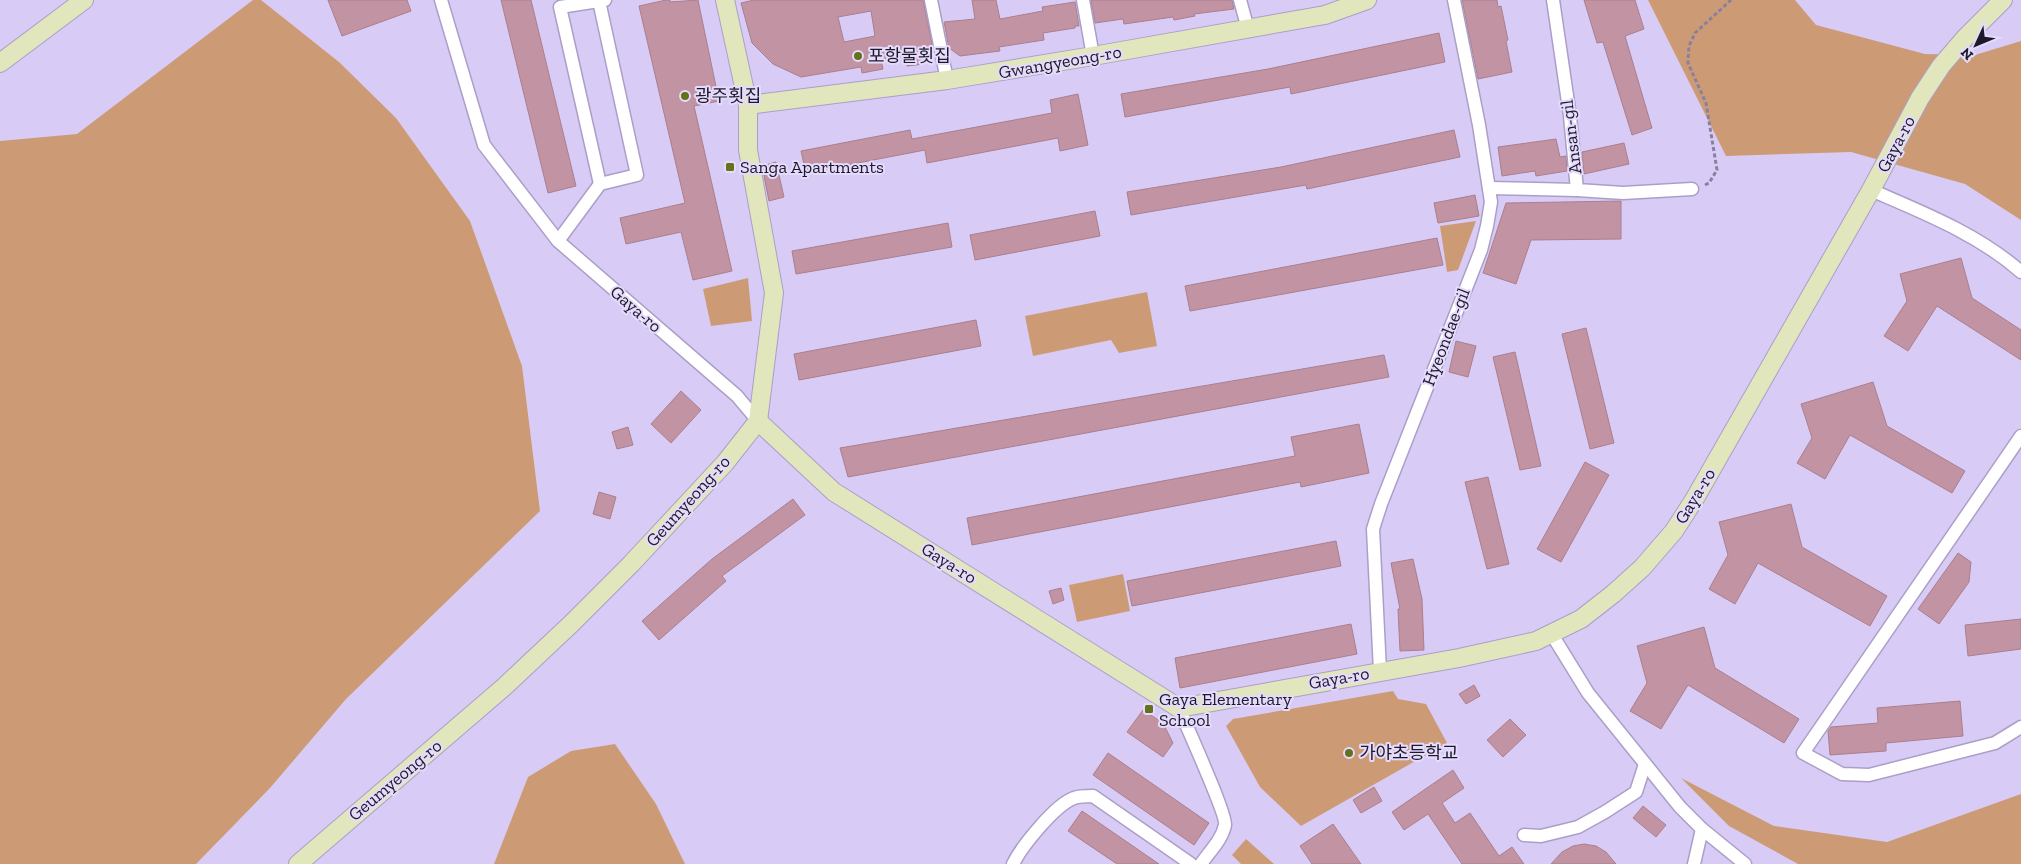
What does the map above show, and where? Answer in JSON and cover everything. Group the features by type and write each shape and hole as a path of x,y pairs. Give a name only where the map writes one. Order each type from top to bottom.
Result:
{"street":[{"path":"0,63 84,0"},
{"name":"Gaya-ro","path":"441,0 484,144 558,240 737,396 758,421 834,492 1179,708 1459,658 1536,641 1582,619 1613,594 1642,568 1674,531 1694,500 1871,190 1920,98 1941,66 1965,38 2003,0"},
{"path":"725,0 748,105 748,150 774,293 758,421"},
{"path":"931,0 947,80"},
{"path":"1083,0 1093,56"},
{"path":"1240,0 1248,29"},
{"name":"Gwangyeong-ro","path":"748,105 947,80 1093,56 1325,15 1367,0"},
{"name":"Hyeondae-gil","path":"1380,671 1373,529 1380,504 1481,250 1488,226 1491,202 1479,125 1454,0"},
{"name":"Ansan-gil","path":"1553,0 1570,116 1577,190 1623,193 1692,189"},
{"path":"558,240 600,184 637,175 602,1 560,7 600,184"},
{"path":"1489,188 1577,190"},
{"path":"1871,190 1948,223 2007,260 2021,272"},
{"name":"Geumyeong-ro","path":"298,864 504,688 571,624 631,564 725,463 758,421"},
{"path":"2021,436 1803,754 1842,774 1869,775 1995,743 2021,727"},
{"path":"1551,633 1588,693 1680,807 1745,864"},
{"path":"1179,708 1221,806 1226,824 1219,839 1201,864"},
{"path":"1524,834 1541,836 1578,827 1605,812 1636,792 1645,764"},
{"path":"1013,864 1044,822 1058,808 1074,798 1093,796 1191,864"},
{"path":"1694,864 1702,828"}],"path":[{"path":"1692,189 1709,184 1717,170 1706,103 1688,63 1689,46 1695,33 1732,0"}],"shaded area":[{"path":"253,0 261,0 339,62 396,118 470,221 522,366 540,511 346,699 270,788 196,864 0,864 0,141 77,134"},
{"path":"1648,0 1795,0 1816,25 1925,54 1975,55 2021,41 2021,220 1965,184 1851,152 1726,156"},
{"path":"1476,221 1458,270 1447,272 1440,226"},
{"path":"748,278 752,321 711,326 703,289"},
{"path":"1147,292 1157,346 1119,353 1111,340 1033,356 1025,316"},
{"path":"1123,574 1130,611 1077,622 1069,585"},
{"path":"1393,691 1398,699 1426,704 1447,743 1301,826 1260,787 1226,726 1233,719"},
{"path":"615,744 656,804 685,864 494,864 528,777 571,751"},
{"path":"1681,778 1774,826 1887,842 2021,794 2021,864 1798,864 1729,826"},
{"path":"1246,839 1274,864 1241,864 1232,855"}],"building":[{"path":"328,0 407,0 411,11 342,36"},
{"path":"501,0 531,0 576,186 548,193"},
{"path":"670,0 670,2 698,0 719,101 694,106 732,271 693,280 681,232 626,244 620,218 685,203 639,6"},
{"path":"754,0 923,0 933,49 924,64 907,66 906,55 881,60 883,69 862,73 861,67 801,77 773,64 752,43 741,3","holes":["871,11 875,36 844,42 838,17"]},
{"path":"972,0 996,0 1000,19 1043,11 1042,7 1075,2 1079,26 1043,33 1044,40 999,47 1000,51 960,56 949,48 944,22 975,19"},
{"path":"1091,0 1232,0 1234,9 1194,14 1195,16 1174,20 1173,17 1124,24 1123,19 1095,23"},
{"path":"1462,0 1497,0 1498,7 1501,6 1512,72 1478,79"},
{"path":"1584,0 1635,0 1644,29 1625,36 1652,128 1632,135 1603,42 1597,43"},
{"path":"1439,33 1445,62 1291,94 1290,87 1125,117 1121,94 1268,69"},
{"path":"1078,94 1088,145 1060,151 1058,138 927,163 925,150 806,173 801,151 910,130 912,139 1052,113 1050,100"},
{"path":"1454,130 1460,157 1307,189 1306,185 1131,215 1127,192 1281,167"},
{"path":"1556,139 1560,157 1566,156 1567,171 1536,176 1535,171 1502,176 1498,147"},
{"path":"1624,143 1629,164 1584,174 1582,152"},
{"path":"776,162 784,197 769,201 762,166"},
{"path":"1475,195 1479,216 1438,223 1434,203"},
{"path":"1621,201 1621,239 1531,240 1516,284 1483,273 1506,203"},
{"path":"1095,211 1100,236 975,260 970,235"},
{"path":"948,223 952,247 796,274 792,251"},
{"path":"1437,238 1443,265 1190,311 1185,286"},
{"path":"1961,258 1972,298 2021,330 2021,360 1937,306 1908,351 1884,336 1907,301 1900,274"},
{"path":"976,320 981,346 799,380 794,354"},
{"path":"1586,328 1614,443 1590,449 1562,334"},
{"path":"1456,341 1476,346 1468,377 1449,372"},
{"path":"1515,352 1541,466 1520,470 1493,357"},
{"path":"1384,355 1389,377 848,477 840,448"},
{"path":"1873,382 1887,426 1965,471 1952,493 1850,435 1825,479 1797,463 1812,438 1801,404"},
{"path":"681,391 701,410 671,443 651,424"},
{"path":"1359,424 1369,473 1301,487 1300,482 972,545 967,518 1295,456 1291,437"},
{"path":"628,427 633,445 617,449 612,432"},
{"path":"1585,462 1609,475 1561,562 1537,549"},
{"path":"1488,477 1509,564 1487,569 1465,482"},
{"path":"599,492 616,497 610,519 593,514"},
{"path":"793,499 805,515 722,576 726,581 659,640 642,621 712,559"},
{"path":"1791,504 1802,547 1887,596 1870,626 1758,563 1735,604 1709,589 1728,555 1719,522"},
{"path":"1336,541 1341,566 1132,606 1127,581"},
{"path":"1958,553 1971,562 1969,582 1939,624 1918,609"},
{"path":"1413,559 1422,599 1424,650 1400,651 1398,609 1400,609 1391,563"},
{"path":"1061,588 1064,600 1053,604 1049,591"},
{"path":"2021,619 2021,649 1968,656 1965,625"},
{"path":"1351,624 1357,654 1180,688 1175,658"},
{"path":"1704,627 1715,668 1799,719 1784,743 1688,685 1661,729 1630,711 1647,683 1637,646"},
{"path":"1474,685 1480,696 1466,704 1459,694"},
{"path":"1960,701 1963,736 1886,743 1886,751 1830,755 1828,731 1831,727 1878,723 1877,708"},
{"path":"1143,710 1163,723 1173,743 1163,757 1127,732"},
{"path":"1510,719 1526,735 1503,757 1487,740"},
{"path":"1108,753 1209,823 1194,845 1093,775"},
{"path":"1453,770 1464,788 1442,803 1455,823 1470,813 1499,856 1512,847 1524,864 1462,864 1428,814 1404,830 1392,812"},
{"path":"1374,787 1382,801 1361,813 1353,800"},
{"path":"1643,806 1666,825 1656,837 1633,818"},
{"path":"1082,811 1159,864 1117,864 1068,831"},
{"path":"1333,824 1361,864 1312,864 1300,846"},
{"path":"1584,844 1596,846 1606,852 1616,864 1551,864 1562,852 1573,846"}],"place":[{"name":"포항물횟집","path":"858,56"},
{"name":"광주횟집","path":"685,96"},
{"name":"Sanga Apartments","path":"730,167"},
{"name":"Gaya Elementary School","path":"1149,709"},
{"name":"가야초등학교","path":"1349,753"}]}
